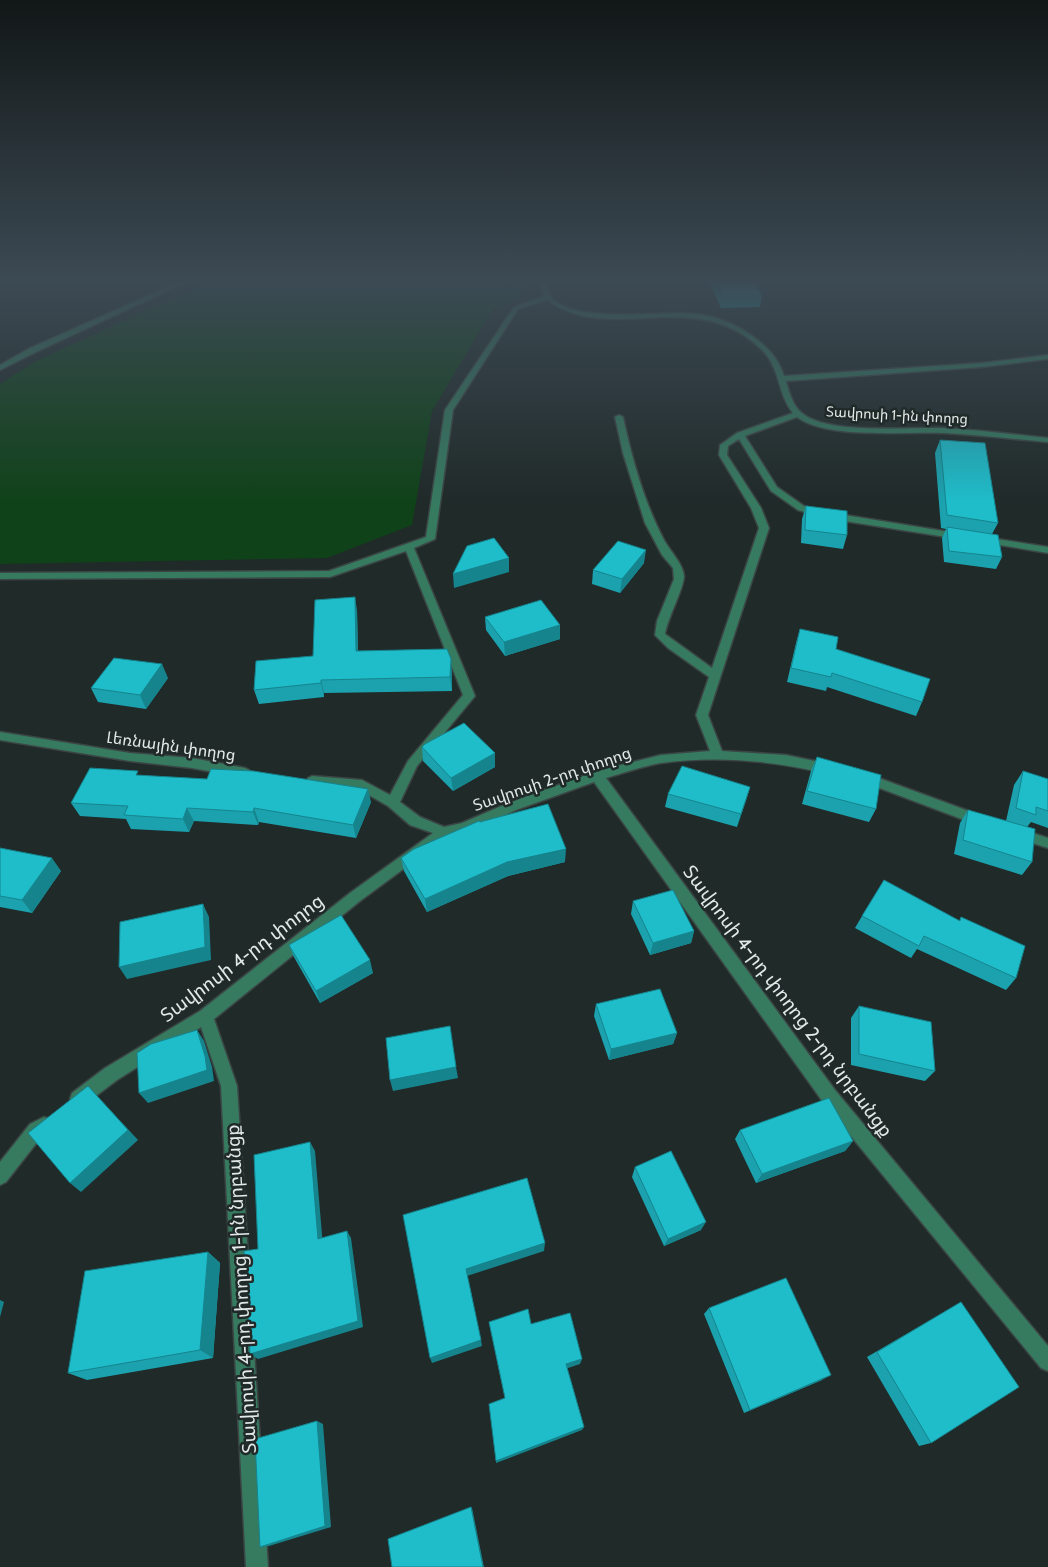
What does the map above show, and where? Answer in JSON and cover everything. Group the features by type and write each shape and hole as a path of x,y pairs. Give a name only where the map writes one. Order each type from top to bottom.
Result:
{"street":[{"path":"0,368 24,355"},
{"path":"0,576 330,574 430,539 449,410 485,355"},
{"path":"718,755 702,714 764,528 756,508 723,455 724,445 740,435 796,415 789,405 776,362 770,355"},
{"path":"781,379 834,373 964,367 1048,356"},
{"name":"Տավրոսի 1-ին փողոց","path":"796,415 815,423 851,427 976,432 1048,440"},
{"path":"619,417 627,453 650,523 678,568 679,579 662,621 660,635 672,646 715,676"},
{"path":"740,435 774,489 801,508 825,515 1048,550"},
{"path":"392,802 412,764 469,696 409,546"},
{"name":"Լեռնային փողոց","path":"0,736 130,757 192,763 260,775"},
{"name":"Տավրոսի 2-րդ փողոց","path":"444,832 464,828 511,807 596,776 661,759 718,755 786,759 844,772 991,824"},
{"name":"Տավրոսի 4-րդ փողոց 2-րդ նրբանցք","path":"596,776 829,1096 1048,1361"},
{"path":"298,780 362,785 392,802 415,821 444,832"},
{"path":"1010,830 1048,843"},
{"name":"Տավրոսի 4-րդ փողոց","path":"0,1176 36,1130 111,1074 205,1016 355,897 444,832"},
{"name":"Տավրոսի 4-րդ փողոց 1-ին նրբանցք","path":"205,1016 229,1086 258,1567"}],"green space":[{"path":"49,355 465,355 432,411 412,525 327,558 0,564 0,384 34,362"}],"building":[{"path":"940,440 985,443 998,523 947,515"},
{"path":"806,506 847,511 847,535 805,530"},
{"path":"947,527 998,535 1002,557 949,551"},
{"path":"494,538 509,558 453,574 467,546"},
{"path":"618,541 646,550 622,579 593,570"},
{"path":"355,597 356,651 447,649 451,659 450,677 321,680 321,683 254,690 256,661 313,656 315,600"},
{"path":"541,600 560,625 504,642 485,617"},
{"path":"800,629 838,637 836,649 930,679 922,702 832,673 831,677 791,668"},
{"path":"114,658 162,664 140,695 91,688"},
{"path":"464,723 495,753 451,778 422,747"},
{"path":"817,757 881,775 876,809 807,791"},
{"path":"682,766 750,787 741,814 668,794"},
{"path":"90,768 138,771 136,775 207,779 211,769 253,771 368,789 353,825 254,808 253,812 187,808 183,819 124,815 128,806 71,803"},
{"path":"1023,771 1048,779 1048,811 1036,807 1036,815 1016,808"},
{"path":"548,804 566,849 507,862 425,899 401,858 414,849 479,821"},
{"path":"968,810 1035,829 1032,862 963,840"},
{"path":"0,848 52,858 22,900 0,896"},
{"path":"884,880 960,921 961,917 1025,946 1016,978 924,936 919,946 862,916"},
{"path":"673,890 694,931 653,943 633,901"},
{"path":"203,904 205,947 119,967 120,922"},
{"path":"341,915 370,960 316,991 289,945"},
{"path":"660,989 677,1033 611,1049 596,1004"},
{"path":"859,1006 931,1022 935,1071 859,1054"},
{"path":"450,1026 456,1067 390,1080 386,1038"},
{"path":"197,1030 207,1070 139,1093 137,1053 151,1044"},
{"path":"88,1086 128,1130 70,1183 28,1133"},
{"path":"829,1098 853,1141 762,1174 740,1130"},
{"path":"310,1142 318,1239 347,1231 358,1321 250,1354 244,1251 258,1249 254,1155"},
{"path":"671,1151 706,1222 668,1239 635,1167"},
{"path":"527,1178 545,1243 466,1269 481,1340 430,1358 403,1215"},
{"path":"208,1252 200,1350 68,1373 85,1271"},
{"path":"786,1278 831,1375 750,1410 709,1308"},
{"path":"961,1302 1019,1387 931,1443 877,1352"},
{"path":"528,1309 531,1324 570,1313 582,1359 566,1364 584,1427 496,1461 489,1404 505,1398 489,1322"},
{"path":"317,1421 325,1526 260,1547 255,1439"},
{"path":"471,1507 483,1567 392,1567 388,1539"}]}
